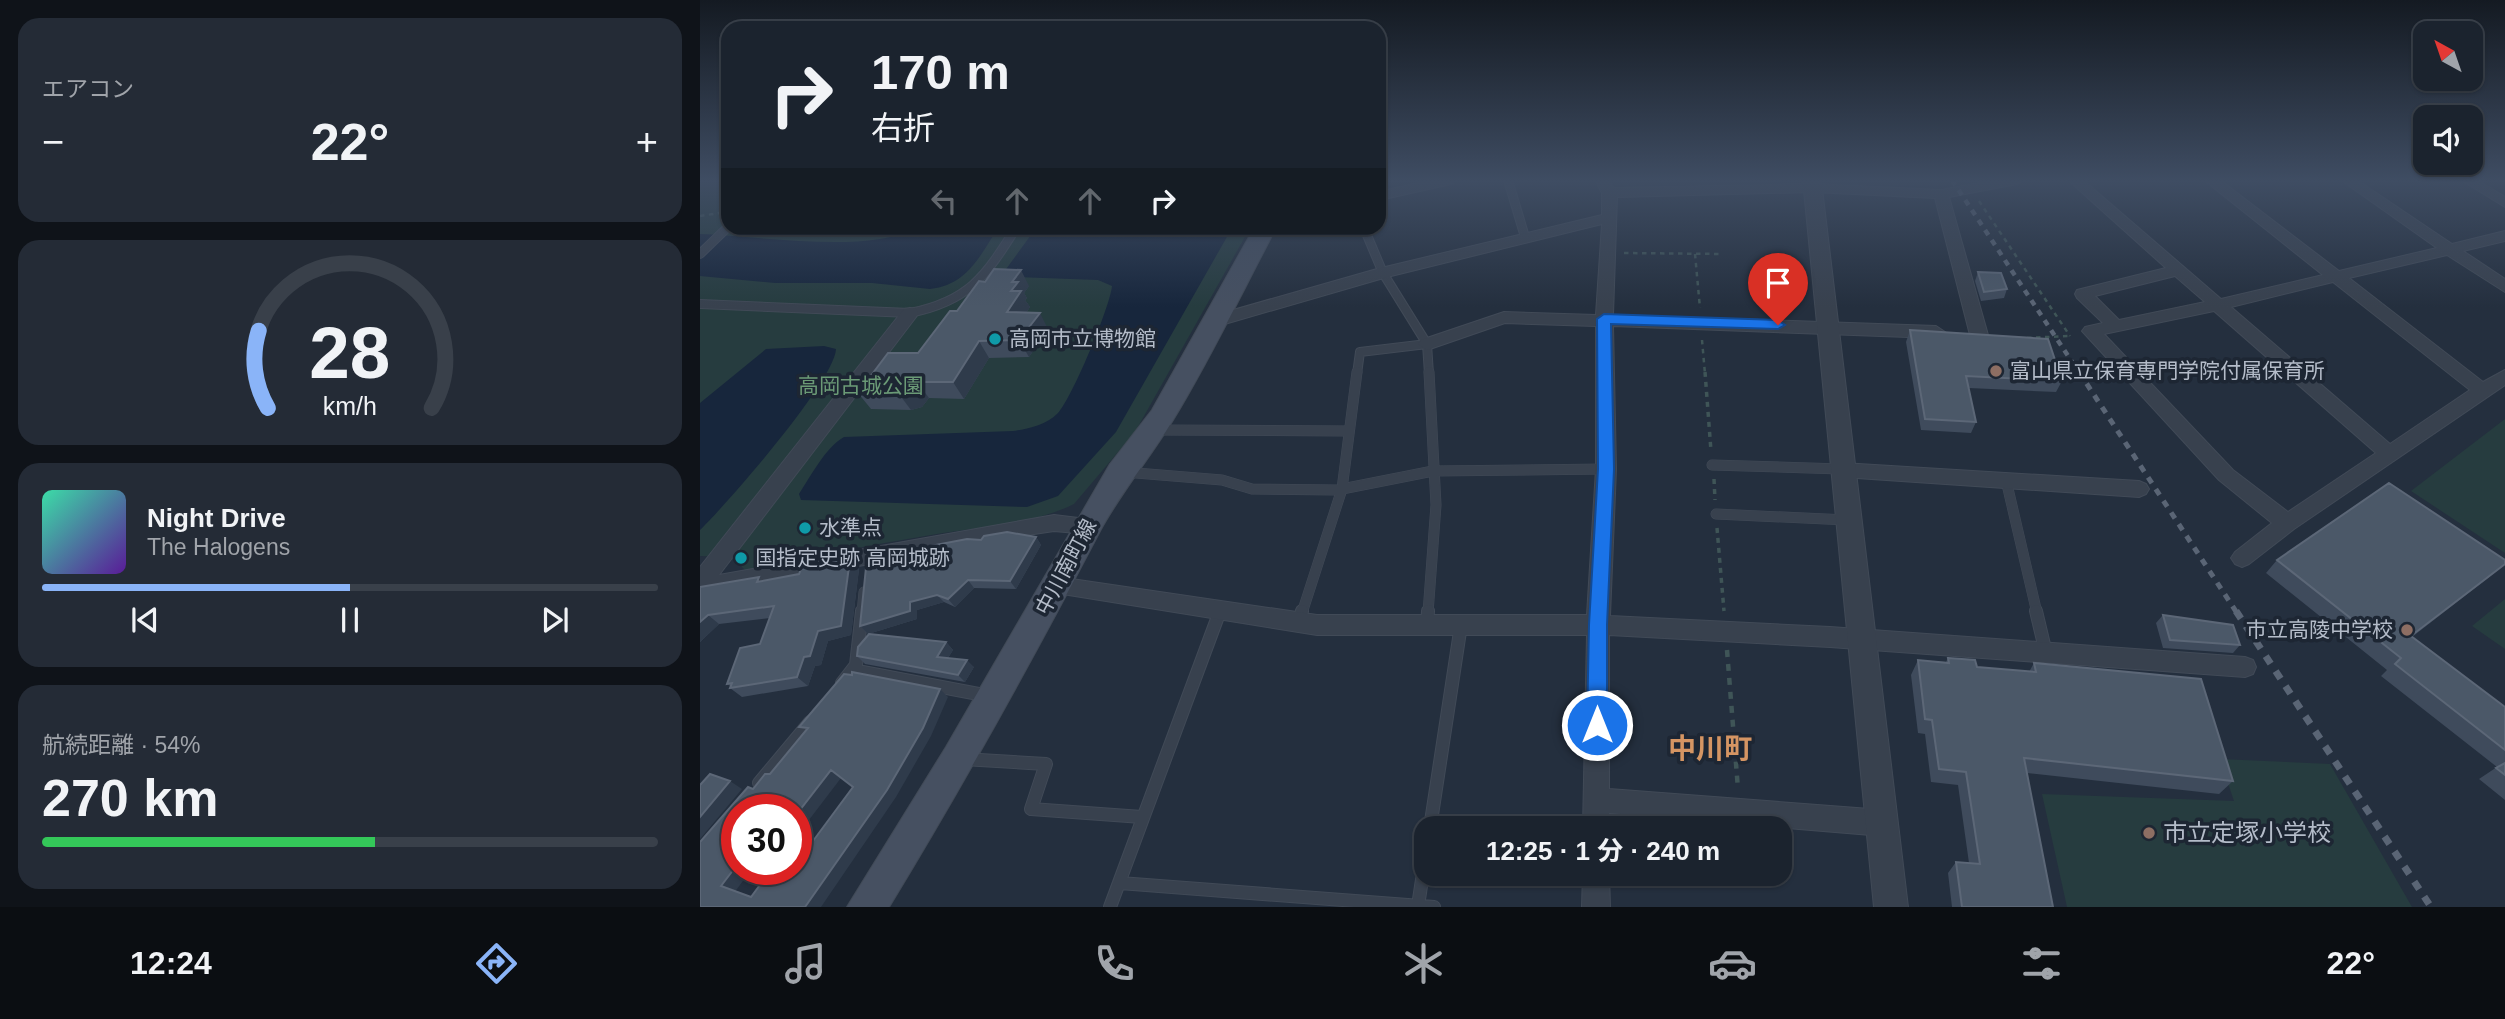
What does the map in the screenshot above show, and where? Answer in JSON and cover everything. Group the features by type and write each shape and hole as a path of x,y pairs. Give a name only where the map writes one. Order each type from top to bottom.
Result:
{"main road":[{"name":"中川南町線","path":"867,907 995,698 1058,586 1088,526 1121,472 1152,430 1261,235"}],"street":[{"path":"1212,322 1383,273 1591,222"},
{"path":"1596,816 1598,625 1606,469 1604,319 1610,222"},
{"path":"1818,222 1847,520 1891,907"},
{"path":"1946,222 1966,334"},
{"path":"2123,222 2390,455"},
{"path":"2266,222 2482,390"},
{"path":"2411,222 2505,288"},
{"path":"2287,523 2226,475 2091,331 2336,277 2505,236"},
{"path":"2115,325 2083,294 2178,270"},
{"path":"700,585 910,313"},
{"path":"1427,344 1504,317 1830,327 2027,338"},
{"path":"2242,558 2287,523 2505,376"},
{"path":"1842,470 2139,489"},
{"path":"700,585 867,563 1050,523 1088,526"},
{"path":"1058,586 1221,608 1317,625 1598,625 2046,653 2198,668 2245,667"},
{"path":"1597,800 1740,814 1883,823"},
{"path":"1596,886 1596,907"}],"lane":[{"path":"1521,222 1525,237"},
{"path":"700,254 721,234"},
{"path":"700,304 910,313 932,309 969,294 979,284 1011,235"},
{"path":"1367,235 1383,273 1427,344 1436,505 1427,626"},
{"path":"1298,621 1342,489 1360,352 1427,344"},
{"path":"1152,430 1349,431"},
{"path":"1712,465 1842,470"},
{"path":"1121,472 1222,480 1252,489 1342,489 1433,471 1606,469"},
{"path":"2007,480 2046,653"},
{"path":"1716,514 1847,520"},
{"path":"835,691 856,665 865,583"},
{"path":"1110,907 1221,608"},
{"path":"1432,816 1461,625"},
{"path":"852,670 995,698"},
{"path":"749,794 818,712"},
{"path":"959,759 1046,764 1031,809 1142,817"},
{"path":"1120,883 1434,907"},
{"path":"1418,906 1421,886"}],"path":[{"path":"1994,222 2070,336"},
{"path":"1608,252 1721,254"},
{"path":"1695,254 1740,814"},
{"path":"2027,338 2070,336 2091,331"}],"green space":[{"name":"高岡古城公園","path":"700,222 721,222 721,235 1246,235 1135,432 1074,504 1022,521 908,539 745,570 732,557 700,556"},
{"path":"2505,419 2505,553 2411,491"},
{"path":"2505,599 2505,649 2472,626"},
{"path":"2220,759 2330,764 2412,907 2067,907 2042,794 2234,801"}],"water":[{"path":"700,234 809,242 869,240 894,236 993,235 978,259 963,275 954,282 930,289 872,283 775,283 700,276"},
{"path":"1031,235 1228,235 1116,432 1058,496 1027,507 801,500 799,494 819,463 844,437 1013,431 1031,428 1058,413 1090,352 1112,286 1098,280 1013,277 1004,272"},
{"path":"824,346 836,349 831,365 818,387 755,469 700,530 700,403 766,349"}],"building":[{"path":"994,269 1021,270 1012,282 1018,282 1011,291 1021,291 1007,312 1040,313 1019,340 979,341 953,382 917,382 910,391 899,394 858,393 888,353 918,353 950,311 957,311 979,281 985,282"},
{"path":"1978,272 2001,273 2007,289 1984,292"},
{"path":"1910,330 2048,339 2062,381 1966,376 1976,422 1925,419"},
{"path":"2389,483 2505,560 2505,564 2411,636 2505,707 2505,750 2395,664 2401,658 2277,560"},
{"path":"1007,532 1036,537 1010,581 968,580 948,599 937,595 910,602 910,611 860,626 867,558 967,539 981,540 984,536"},
{"path":"850,559 841,626 818,631 810,656 804,657 797,677 730,688 732,683 727,684 740,648 760,644 774,606 708,615 700,622 700,587 759,577 757,582 799,574 801,569"},
{"path":"2163,615 2233,625 2240,645 2170,640"},
{"path":"869,634 946,642 937,657 967,660 958,675 857,656 858,647"},
{"path":"1948,658 1975,660 1977,667 2036,672 2034,663 2201,679 2233,781 2024,758 2053,907 1962,907 1956,862 1980,864 1966,772 1939,769 1932,720 1925,719 1918,660 1949,663"},
{"path":"852,672 940,689 923,728 887,790 805,907 700,907 700,842 721,818 721,886 751,897 760,885 812,885 812,842 853,787 831,770 812,794 742,794 748,787 753,789 765,774 770,774 808,728 799,727 844,674 852,675"},
{"path":"2505,763 2505,775 2496,768"},
{"path":"710,774 730,781 700,817 700,785"}],"railway":[{"path":"1980,222 2080,374"},
{"path":"2079,372 2237,613"},
{"path":"2236,611 2431,907"}],"place":[{"name":"高岡市立博物館","path":"995,339"},
{"name":"富山県立保育専門学院付属保育所","path":"1996,371"},
{"name":"水準点","path":"805,528"},
{"name":"国指定史跡 高岡城跡","path":"741,558"},
{"name":"市立高陵中学校","path":"2407,630"},
{"name":"市立定塚小学校","path":"2149,833"}],"district":[{"name":"中川町","path":"1710,748"}],"route":[{"path":"1597,725 1598,625 1606,469 1604,319 1778,325"}]}
